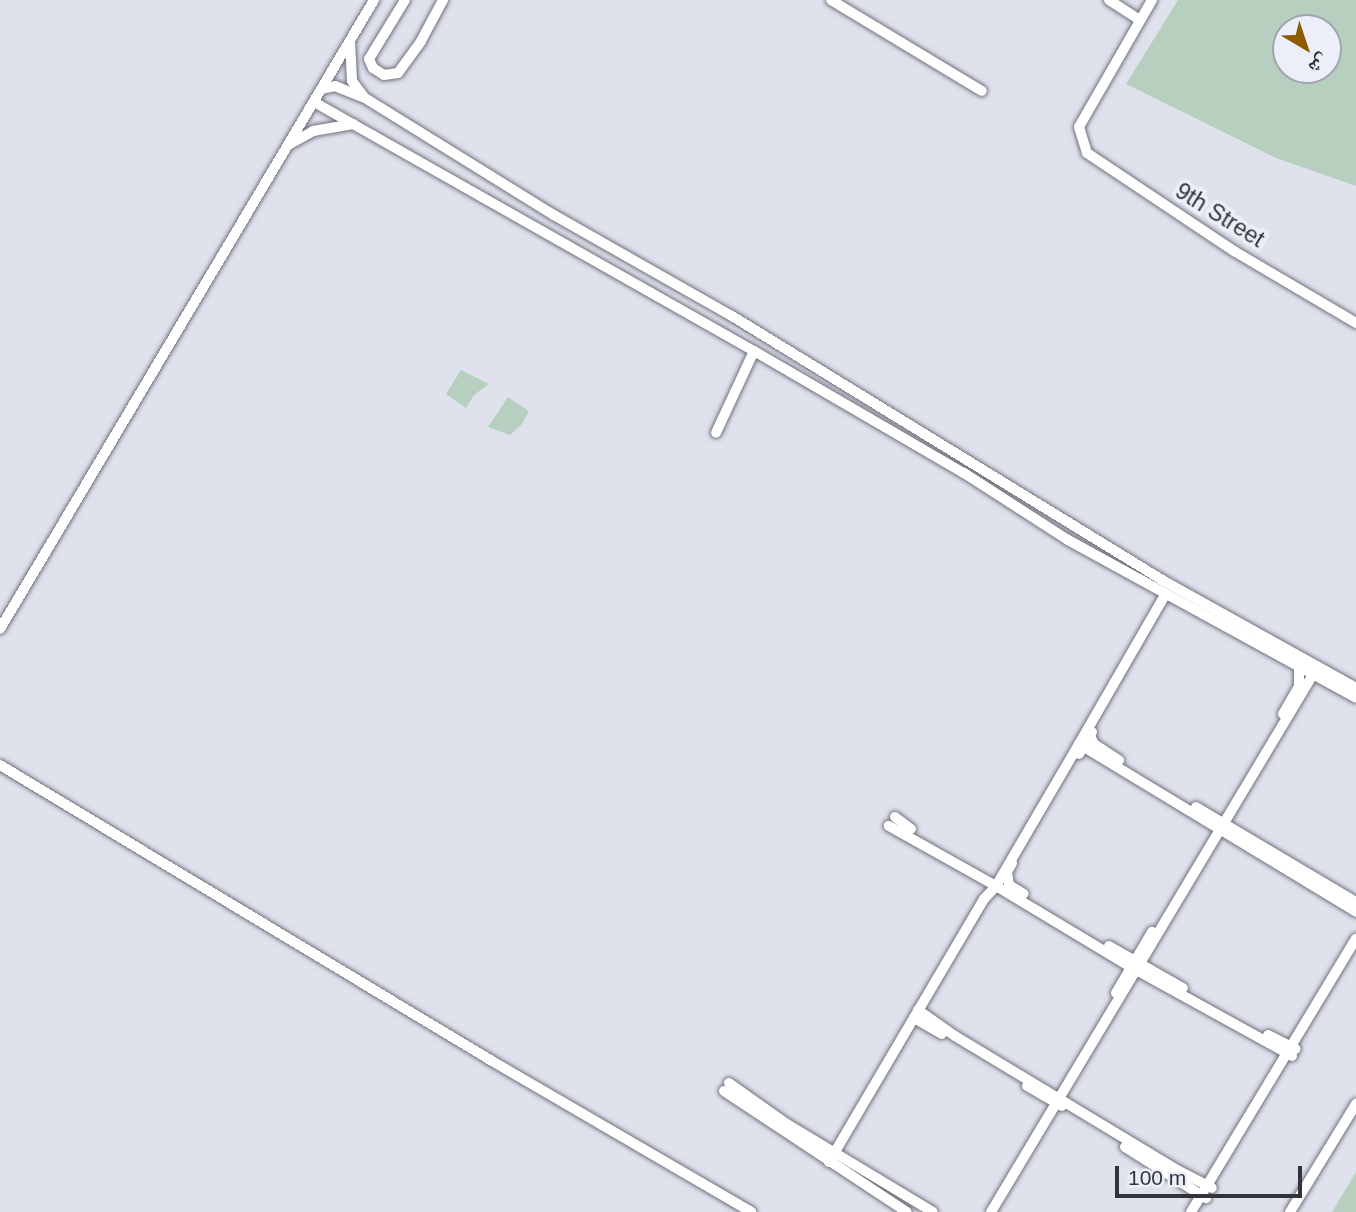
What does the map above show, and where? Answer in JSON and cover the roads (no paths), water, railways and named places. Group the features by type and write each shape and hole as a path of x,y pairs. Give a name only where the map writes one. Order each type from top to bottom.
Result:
{"street":[{"path":"0,629 374,0"},
{"path":"405,0 369,59 373,68 384,75 398,73 421,41 443,0"},
{"path":"831,0 982,91"},
{"path":"1109,0 1140,20 1152,0"},
{"name":"9th Street","path":"1140,20 1079,127 1087,153 1234,251 1356,323"},
{"path":"350,41 352,81 365,98"},
{"path":"322,89 335,86 365,98 554,215 732,316 1356,698"},
{"path":"314,102 956,468 1068,540 1168,597 1299,669 1315,672 1356,688"},
{"path":"288,146 313,131 354,124"},
{"path":"716,433 754,351"},
{"path":"1081,746 1090,736 1168,597"},
{"path":"832,1164 984,899 1000,882 1168,597"},
{"path":"1220,825 1299,686 1299,669"},
{"path":"983,1212 1055,1099 1315,672"},
{"path":"1090,736 1094,744 1356,912"},
{"path":"1081,746 1356,902"},
{"path":"0,765 492,1061 751,1212"},
{"path":"892,822 1009,885 1136,965 1292,1051"},
{"path":"1292,1051 1356,939"},
{"path":"1191,1212 1356,951"},
{"path":"918,1016 1206,1192"},
{"path":"907,1212 832,1164 726,1087 933,1212"},
{"path":"991,1212 1055,1099"},
{"path":"1290,1212 1356,1104"},
{"path":"1197,1212 1206,1192"}]}
